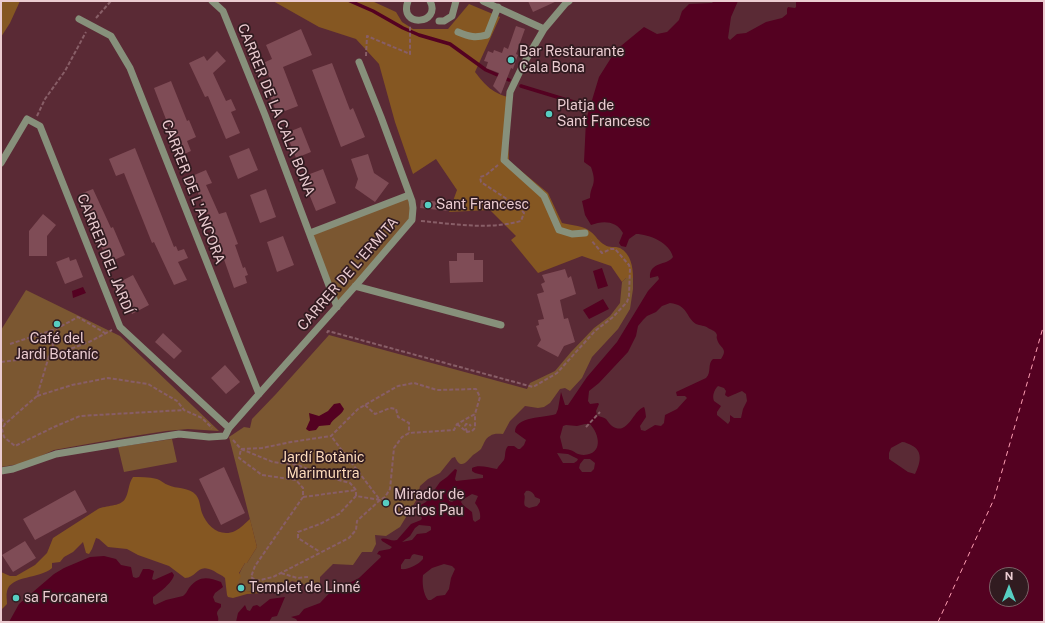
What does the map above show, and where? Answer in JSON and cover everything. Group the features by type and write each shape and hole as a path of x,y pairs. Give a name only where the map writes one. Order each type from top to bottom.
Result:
{"street":[{"name":"CARRER DE LA CALA BONA","path":"212,1 223,11 266,115 336,307"},
{"path":"408,1 406,7 410,18 421,21 427,19 431,14 432,9 430,1"},
{"path":"439,21 444,21 452,16 456,1"},
{"path":"483,1 544,29"},
{"path":"570,1 566,3 544,29 524,62 510,92 504,160 544,196 559,230 572,234 585,233"},
{"path":"458,32 467,36 476,37 487,35 498,8"},
{"name":"CARRER DE L'ANCORA","path":"79,19 111,36 130,68 259,394"},
{"name":"CARRER DE L'ERMITA","path":"228,437 230,428 412,220 413,208 409,195 381,117 359,62"},
{"path":"1,163 27,119 34,123"},
{"name":"CARRER DEL JARDÍ","path":"34,123 40,126 120,327 230,428"},
{"path":"310,233 409,195"},
{"path":"355,286 501,325"},
{"path":"1,471 13,469 56,454 179,434 228,437"}],"path":[{"path":"96,17 111,1"},
{"path":"366,57 367,36 410,54 410,18"},
{"path":"34,123 44,100 65,71 84,35"},
{"path":"426,221 474,226 498,226 521,221 524,213 519,208 481,182 480,177 486,175 504,160"},
{"path":"324,336 328,331 533,387 556,373 595,331 613,317 627,302 629,265 615,250 611,249 602,253 585,233"},
{"path":"1,362 54,355 88,342 105,333 78,317 51,331 10,344"},
{"path":"51,331 54,355"},
{"path":"37,396 38,388 49,356"},
{"path":"184,410 177,401 148,384 108,378 72,385 37,396 5,424 2,429 4,437 15,446 80,416 184,410 202,418 216,431"},
{"path":"241,449 262,448 331,436 358,409 398,386 414,383 437,390 476,389 480,397 475,414 475,428 472,431 467,432"},
{"path":"365,405 375,414 390,408 396,410 398,417 409,423 408,433"},
{"path":"586,427 600,412"},
{"path":"241,449 239,458 262,475 296,480 303,488 303,497 255,566 250,577 256,581 272,577 349,538 356,530 357,521 385,497 390,489 394,448 402,437 408,433 454,430 457,424 475,414"},
{"path":"1,418 5,424"},
{"path":"457,424 467,432"},
{"path":"467,432 465,426 466,424 471,426"},
{"path":"331,436 380,500"},
{"path":"228,437 241,449 273,462 298,465 324,476 350,483 356,490 356,496 339,514 320,524 298,532 298,538 320,552"},
{"path":"303,497 321,496 356,490"},
{"path":"356,496 380,500"},
{"path":"281,572 297,578 308,577"}],"green space":[{"path":"409,195 412,220 337,307 310,233"},
{"name":"Jardí Botànic Marimurtra","path":"626,278 633,278 630,309 618,329 592,357 582,378 570,391 565,388 560,389 550,403 544,407 538,408 525,406 510,421 503,434 495,434 488,437 481,449 464,464 457,461 455,457 452,458 440,473 428,479 420,486 417,499 400,527 386,536 375,535 376,544 372,552 362,552 353,565 333,564 320,577 320,583 306,585 292,581 281,587 269,590 241,592 238,590 237,582 239,574 257,547 229,437 244,427 250,428 252,419 329,335 527,389 530,383 555,371 594,328 610,316 620,303 622,282"},
{"path":"26,290 120,336 219,431 188,429 121,438 54,450 25,463 1,467 1,330"},
{"path":"172,439 177,462 124,472 118,447"}],"shaded area":[{"path":"1,1 20,1 10,23 1,37"},
{"path":"273,1 372,1 396,12 402,22 413,29 448,29 469,4 500,17 475,72 494,91 511,98 508,132 509,161 548,193 562,223 585,228 605,245 618,247 624,251 631,261 633,278 626,278 622,282 611,266 582,256 538,273 511,240 516,236 490,210 449,212 457,190 436,159 413,174 395,122 379,64 356,39 319,27"},
{"path":"714,1 738,1 731,17 728,38 730,40 737,34 746,33 766,22 782,18 787,14 788,7 796,7 796,1 1044,1 1044,622 298,622 296,619 291,617 299,615 304,609 320,603 336,586 349,583 359,578 381,557 377,554 379,551 390,549 392,547 381,539 397,540 411,524 421,520 422,518 418,513 420,509 419,506 426,502 440,482 455,469 457,470 456,481 483,478 483,475 472,471 472,468 481,466 497,469 504,460 508,446 514,446 520,449 524,445 526,440 515,432 516,427 520,423 531,418 556,414 561,392 565,405 568,405 587,377 617,342 648,291 659,279 658,276 650,278 652,269 655,266 667,262 673,257 668,248 653,238 636,234 629,239 626,247 621,246 619,243 623,233 617,226 605,222 591,225 585,215 582,201 590,198 594,180 591,167 584,162 586,120 599,77 616,50 644,27 657,34 667,32 679,20 682,11 689,4 712,3","holes":["670,303 680,306 696,324 705,326 715,332 718,342 723,348 724,352 721,359 713,359 711,361 709,373 706,378 676,392 677,396 685,396 687,398 677,409 665,415 664,423 661,426 655,425 645,431 641,430 640,426 646,417 644,407 640,409 626,426 618,428 611,425 606,419 597,415 596,411 599,404 590,404 588,401 589,391 599,383 628,352 636,336 638,326 647,316 656,312 662,306","718,386 724,388 726,391 725,395 728,397 742,391 746,394 747,401 741,418 734,418 730,415 730,421 728,424 717,415 717,412 721,406 714,401 713,397 714,391","590,424 598,438 597,448 590,454 584,455 563,449 560,437 563,426 577,426","902,442 915,448 918,451 920,458 915,474 908,472 889,459 891,448","557,453 568,454 578,459 574,463 563,463","584,459 590,459 595,463 594,469 591,472 582,472 579,468","460,489 461,490 457,498 452,502 449,501 448,494","526,491 530,491 535,497 540,499 540,502 537,506 529,508 525,506 524,494","472,494 478,496 475,503 478,507 480,519 475,522 473,520 472,512 463,505 461,502","419,525 431,527 431,530 426,533 417,534 412,540 402,542 410,536","414,554 423,556 423,559 416,565 407,569 401,569 401,565 405,559 410,559","444,564 452,566 455,569 451,578 449,589 445,595 437,596 431,600 428,600 424,591 423,575 432,568"]},
{"path":"602,268 608,286 598,289 593,271"},
{"path":"83,287 86,293 73,298 72,291"},
{"path":"603,299 609,309 589,319 583,310"},
{"path":"340,403 344,409 330,425 319,426 316,430 309,431 306,429 310,420 309,413 319,416 328,411 334,404"},
{"path":"133,477 148,477 157,479 171,486 187,489 193,492 198,499 204,518 215,530 219,532 229,533 235,531 250,519 257,547 239,573 241,576 237,587 241,592 263,592 233,598 228,597 225,578 214,571 204,568 185,578 169,566 138,555 127,549 108,547 96,538 89,554 86,553 83,542 60,562 52,563 52,568 47,571 14,582 7,591 7,604 1,610 1,572 10,576 16,576 35,565 47,553 53,538 98,509 123,502"},
{"path":"104,556 116,559 121,565 131,567 133,577 136,578 139,577 143,569 154,571 152,579 154,580 172,572 174,575 171,581 153,597 153,603 155,605 166,600 183,596 196,581 200,579 208,578 221,582 223,587 215,593 213,597 215,602 221,604 221,607 217,613 218,622 9,622 19,604 54,574 90,557"},
{"path":"285,597 277,616 272,617 269,622 236,622 238,613 245,605 247,610 250,611 253,606 257,605 260,607 270,599"}],"building":[{"path":"528,1 557,1 533,12"},
{"path":"516,26 525,29 516,54 518,55 513,69 511,68 501,94 493,86 499,73 486,68 488,62 484,61 488,51 493,53 494,50 502,53 504,47 508,49"},
{"path":"301,29 312,55 283,67 298,106 277,114 267,88 273,85 263,63 272,59 266,45"},
{"path":"217,51 226,61 213,73 226,101 231,99 236,110 231,112 240,133 226,139 208,96 205,97 189,63 204,56 207,61"},
{"path":"332,63 350,110 353,108 365,137 341,147 312,70"},
{"path":"171,81 187,121 189,120 196,137 187,141 191,151 180,156 154,88"},
{"path":"301,127 311,152 296,158 286,133"},
{"path":"135,148 174,247 176,246 178,251 184,249 188,258 178,262 187,280 174,285 154,242 152,243 124,173 116,176 109,159"},
{"path":"249,148 258,170 238,179 229,156"},
{"path":"368,154 374,173 389,183 375,202 355,188 358,179 351,159"},
{"path":"323,169 336,203 316,211 302,177"},
{"path":"206,170 212,183 206,185 219,214 226,212 238,244 235,245 243,268 245,267 248,275 245,276 247,283 234,288 221,251 218,251 206,219 209,218 197,191 191,193 185,179"},
{"path":"93,189 111,228 113,227 125,255 108,263 80,194"},
{"path":"266,189 276,217 260,223 250,195"},
{"path":"421,200 450,203 449,211 420,208"},
{"path":"43,214 56,225 47,236 47,256 29,256 29,231"},
{"path":"283,236 294,265 277,272 267,242"},
{"path":"457,253 474,253 474,260 483,260 483,282 450,283 449,261 457,261"},
{"path":"69,257 70,261 76,259 83,277 65,284 56,262"},
{"path":"565,269 568,278 571,276 576,294 560,300 564,319 568,318 575,342 564,346 558,357 537,346 541,340 536,326 539,325 538,320 544,319 537,294 544,292 541,284 545,282 542,275"},
{"path":"133,275 149,305 132,314 116,284"},
{"path":"163,333 182,351 174,359 155,342"},
{"path":"225,365 240,382 226,394 211,378"},
{"path":"224,467 245,513 221,525 199,479"},
{"path":"75,490 87,512 35,540 23,519"},
{"path":"25,541 36,558 13,572 2,555"}],"waterway":[{"path":"350,1 419,35 450,44 486,70 509,80"},
{"path":"521,86 590,107"}],"ferry route":[{"path":"938,622 994,499 1044,324"}],"place":[{"name":"Bar Restaurante Cala Bona","path":"511,60"},
{"name":"Platja de Sant Francesc","path":"549,114"},
{"name":"Sant Francesc","path":"428,205"},
{"name":"Café del Jardi Botaníc","path":"57,324"},
{"name":"Mirador de Carlos Pau","path":"386,503"},
{"name":"Templet de Linné","path":"241,588"},
{"name":"sa Forcanera","path":"16,598"}]}
